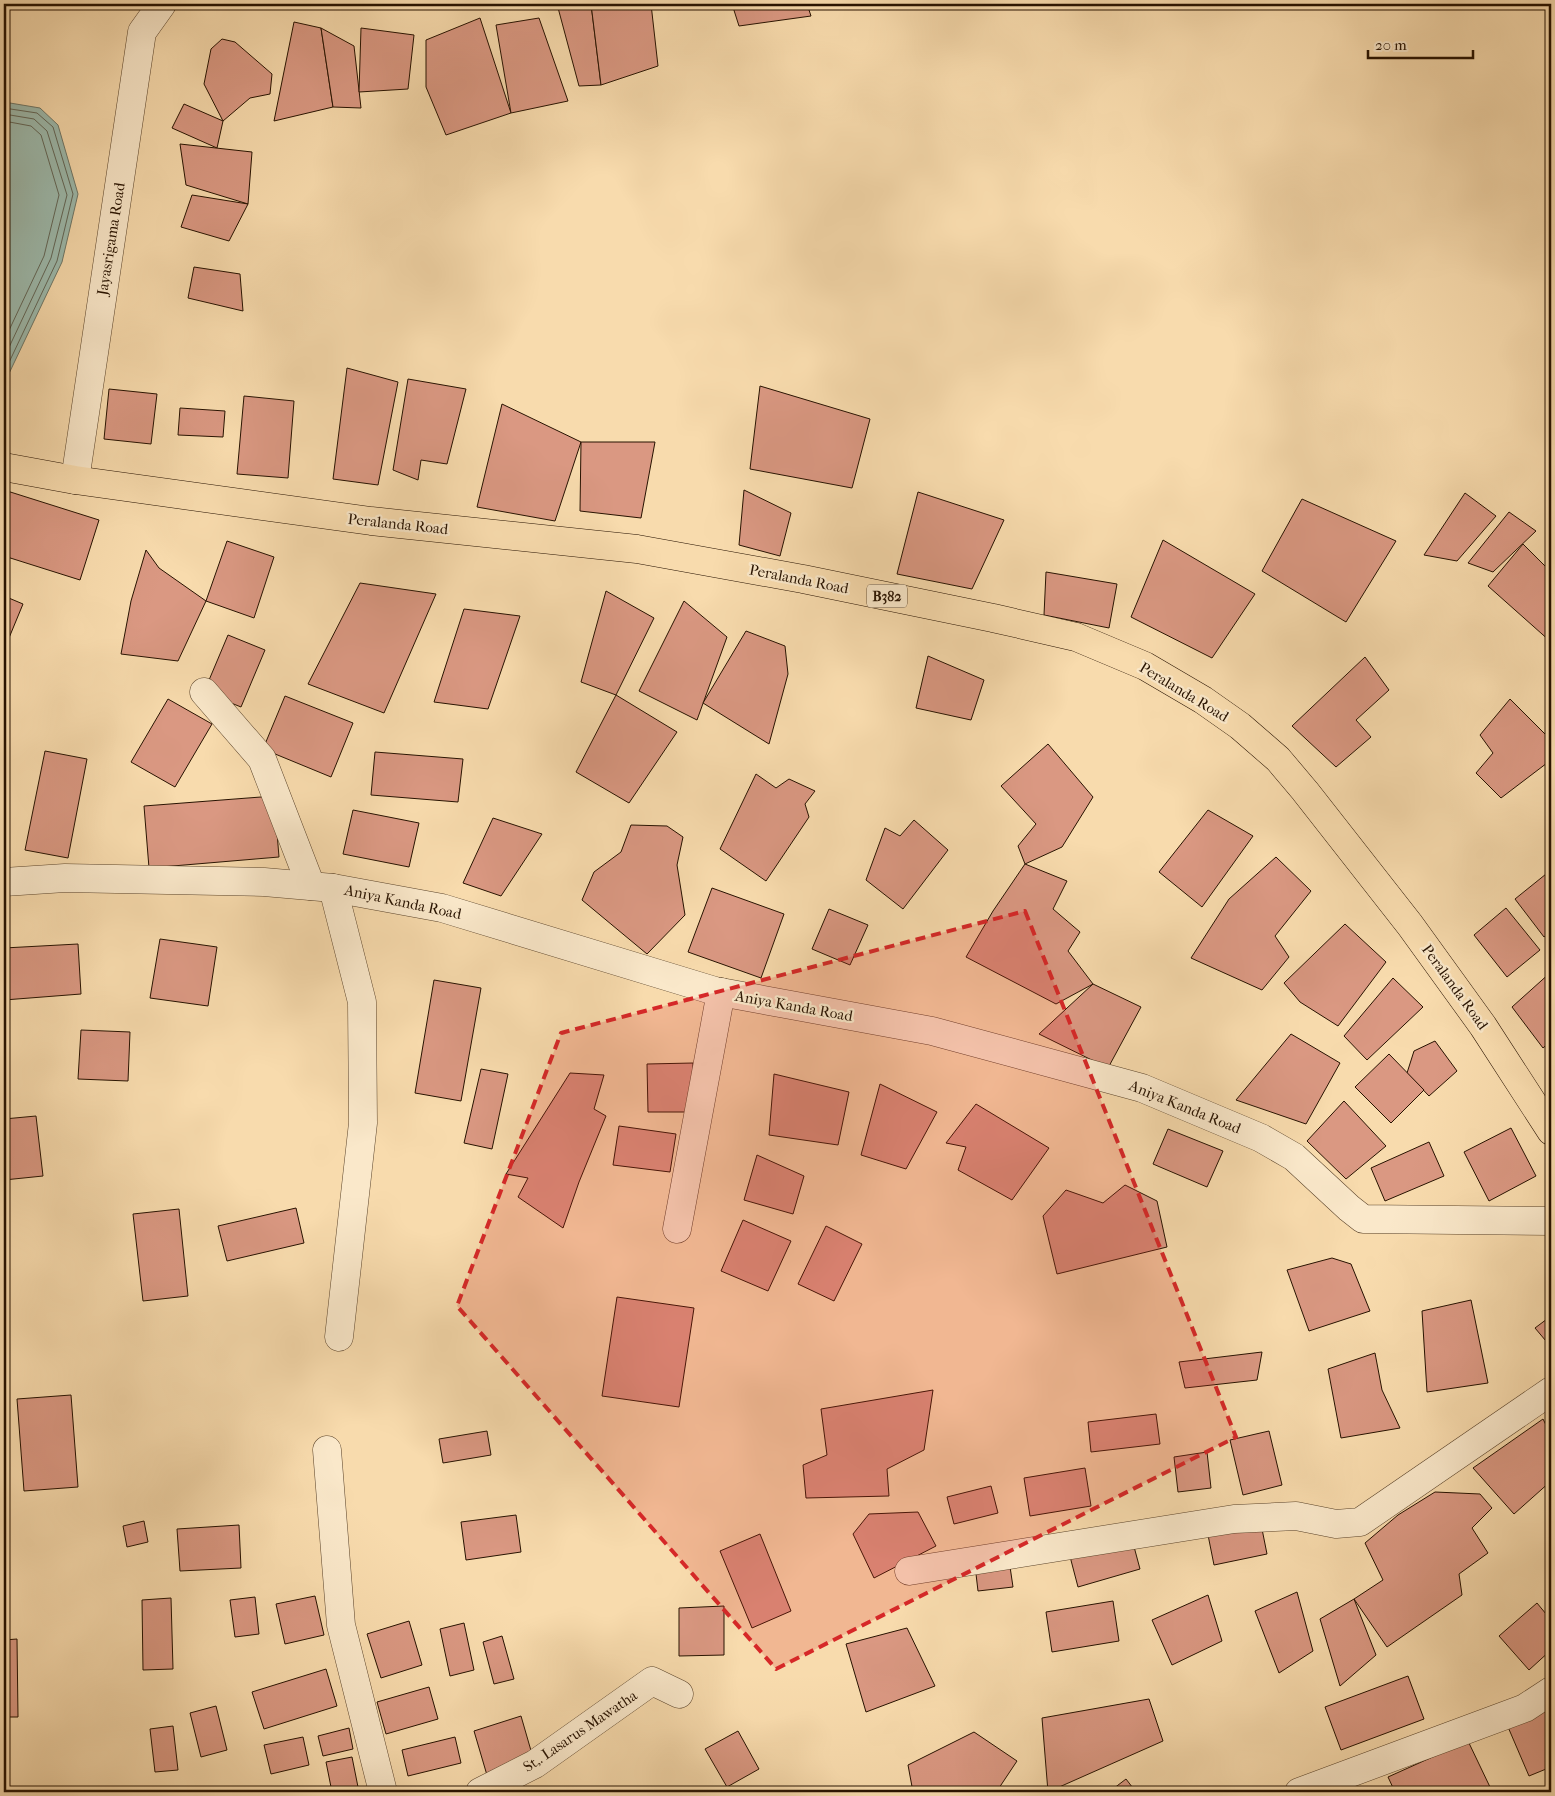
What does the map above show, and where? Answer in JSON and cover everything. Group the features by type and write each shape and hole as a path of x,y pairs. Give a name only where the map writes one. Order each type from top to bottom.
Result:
{"main road":[{"name":"Peralanda Road","path":"4,468 75,480 370,521 637,549 803,579 1030,626 1076,637 1145,666 1204,700 1240,726 1278,758 1410,925 1483,1026 1551,1131"}],"street":[{"name":"Jayasrigama Road","path":"75,480 142,32 162,4"},
{"path":"204,692 262,759 322,887 362,1002 363,1123 339,1337"},
{"name":"Aniya Kanda Road","path":"4,882 65,878 264,882 322,887 442,908 721,992 932,1031 1142,1088 1261,1138 1294,1157 1363,1219 1551,1221"},
{"path":"677,1229 721,992"},
{"path":"909,1571 1234,1519 1296,1516 1336,1524 1360,1522 1551,1391"},
{"path":"327,1450 341,1625 383,1792"},
{"name":"St,. Lasarus Mawatha","path":"480,1792 535,1764 652,1681 679,1694"},
{"path":"1299,1792 1525,1708 1551,1691"}],"highlighted area":[{"path":"1025,911 1236,1437 776,1669 457,1306 561,1033"}],"water":[{"path":"4,102 40,108 58,125 78,194 62,262 4,384"}],"building":[{"path":"557,4 591,4 601,85 579,86"},
{"path":"591,4 651,4 658,66 601,85"},
{"path":"732,4 807,4 811,16 739,26"},
{"path":"480,18 511,113 446,135 426,87 426,40"},
{"path":"539,18 568,101 511,113 496,25"},
{"path":"294,22 321,28 333,107 274,121"},
{"path":"321,28 354,46 361,108 333,107"},
{"path":"361,28 414,35 408,89 359,92"},
{"path":"222,39 235,42 272,74 270,94 250,98 223,121 204,84 211,49"},
{"path":"184,104 223,121 217,148 172,128"},
{"path":"180,144 252,152 248,204 186,185"},
{"path":"192,195 248,204 229,241 181,227"},
{"path":"194,267 240,274 243,311 188,298"},
{"path":"347,368 398,382 378,485 333,479"},
{"path":"408,379 466,389 447,464 421,460 418,480 393,470"},
{"path":"760,386 870,419 852,488 750,469"},
{"path":"109,389 157,394 151,444 104,439"},
{"path":"244,396 294,401 288,478 237,474"},
{"path":"502,404 581,442 555,521 477,507"},
{"path":"180,408 225,411 223,437 178,435"},
{"path":"581,442 655,442 641,518 580,511"},
{"path":"4,490 99,520 80,580 4,556"},
{"path":"744,490 791,513 780,556 739,545"},
{"path":"918,492 1004,520 972,589 897,574"},
{"path":"1465,493 1496,516 1457,561 1424,555"},
{"path":"1302,499 1396,541 1346,622 1262,571"},
{"path":"1509,512 1536,531 1493,572 1468,563"},
{"path":"1163,540 1255,594 1212,658 1131,617"},
{"path":"227,541 274,557 254,618 206,601"},
{"path":"1523,544 1551,572 1551,642 1488,586"},
{"path":"146,550 159,568 206,601 178,661 121,654 131,601"},
{"path":"1046,572 1117,584 1109,628 1044,615"},
{"path":"360,583 436,594 384,713 308,684"},
{"path":"606,591 654,618 616,695 581,682"},
{"path":"4,596 23,604 4,650"},
{"path":"684,601 727,637 697,720 639,691"},
{"path":"464,609 520,616 488,709 434,702"},
{"path":"746,631 785,646 788,674 769,744 703,703"},
{"path":"228,635 265,650 241,707 204,692"},
{"path":"928,656 984,680 971,720 916,708"},
{"path":"1365,657 1389,690 1356,720 1371,737 1336,767 1292,726"},
{"path":"616,695 677,732 629,803 576,772"},
{"path":"285,696 353,723 331,777 263,749"},
{"path":"168,699 212,724 175,787 131,762"},
{"path":"1510,699 1551,740 1551,760 1501,798 1476,773 1493,753 1480,735"},
{"path":"1048,744 1093,797 1062,847 1025,864 1018,846 1036,824 1001,786"},
{"path":"45,751 87,759 68,858 25,850"},
{"path":"375,752 463,759 458,802 371,795"},
{"path":"756,774 776,788 789,779 815,791 805,804 809,817 766,881 720,849"},
{"path":"274,796 279,857 149,868 144,806"},
{"path":"353,810 419,823 409,867 343,854"},
{"path":"1208,810 1253,836 1202,907 1159,872"},
{"path":"493,818 542,834 501,896 463,883"},
{"path":"914,820 948,850 903,909 866,880 885,828 900,836"},
{"path":"631,825 667,826 683,837 677,865 685,915 647,954 582,900 594,872 621,852"},
{"path":"1276,857 1311,891 1275,936 1289,957 1262,990 1191,958 1229,899"},
{"path":"1025,864 1067,881 1053,909 1080,932 1068,951 1093,984 1056,1004 966,957 993,911"},
{"path":"1551,870 1551,931 1544,937 1515,899"},
{"path":"712,888 784,914 761,978 688,952"},
{"path":"1506,908 1540,950 1507,977 1474,935"},
{"path":"829,909 868,925 850,965 812,949"},
{"path":"1345,924 1386,962 1338,1026 1300,1002 1284,983"},
{"path":"160,939 217,947 208,1006 150,998"},
{"path":"78,944 81,994 4,1000 4,948"},
{"path":"1551,972 1551,1041 1543,1048 1512,1007"},
{"path":"1393,978 1423,1007 1367,1060 1344,1036"},
{"path":"434,980 481,988 461,1101 415,1093"},
{"path":"1093,984 1141,1007 1108,1068 1039,1034"},
{"path":"81,1030 130,1032 128,1081 78,1079"},
{"path":"1291,1034 1340,1063 1306,1124 1236,1100"},
{"path":"1435,1041 1457,1071 1429,1096 1407,1073 1414,1051"},
{"path":"1389,1054 1424,1090 1391,1123 1355,1087"},
{"path":"693,1063 693,1112 648,1112 647,1064"},
{"path":"481,1069 508,1074 492,1149 464,1143"},
{"path":"570,1073 604,1075 594,1109 606,1116 579,1182 563,1228 518,1197 528,1178 506,1174"},
{"path":"774,1074 849,1092 838,1145 769,1135"},
{"path":"880,1084 937,1112 906,1169 861,1155"},
{"path":"1344,1101 1386,1146 1346,1179 1307,1141"},
{"path":"976,1104 1049,1148 1012,1200 958,1170 966,1147 946,1143"},
{"path":"36,1116 43,1176 4,1180 4,1119"},
{"path":"619,1126 676,1134 670,1172 613,1165"},
{"path":"1511,1128 1536,1176 1489,1201 1464,1152"},
{"path":"1168,1129 1223,1151 1207,1187 1153,1164"},
{"path":"1429,1142 1444,1176 1385,1201 1371,1168"},
{"path":"757,1155 804,1176 793,1214 744,1200"},
{"path":"1125,1185 1157,1201 1167,1247 1057,1274 1043,1216 1066,1190 1103,1203"},
{"path":"296,1208 304,1243 227,1261 218,1226"},
{"path":"179,1209 188,1296 143,1301 133,1214"},
{"path":"743,1220 791,1241 768,1291 721,1271"},
{"path":"826,1226 862,1244 834,1301 798,1284"},
{"path":"1332,1258 1351,1264 1370,1311 1309,1331 1287,1270"},
{"path":"617,1297 694,1308 679,1407 602,1396"},
{"path":"1471,1300 1488,1383 1427,1392 1422,1311"},
{"path":"1551,1316 1551,1347 1535,1328"},
{"path":"1262,1352 1257,1380 1185,1388 1179,1362"},
{"path":"1375,1353 1382,1390 1400,1428 1341,1438 1328,1369"},
{"path":"933,1390 924,1450 887,1469 889,1496 806,1498 803,1465 827,1455 821,1409"},
{"path":"71,1395 78,1487 24,1491 17,1399"},
{"path":"1156,1414 1160,1444 1091,1452 1088,1422"},
{"path":"1543,1419 1551,1435 1551,1481 1514,1514 1473,1468"},
{"path":"487,1431 491,1455 443,1463 439,1439"},
{"path":"1269,1431 1282,1485 1243,1495 1230,1440"},
{"path":"1207,1452 1211,1488 1178,1492 1174,1457"},
{"path":"1085,1468 1091,1506 1030,1516 1024,1478"},
{"path":"991,1486 998,1513 954,1524 947,1497"},
{"path":"1435,1492 1480,1494 1492,1508 1472,1528 1488,1553 1459,1574 1462,1595 1387,1647 1354,1599 1383,1580 1365,1543 1398,1515"},
{"path":"918,1512 936,1546 874,1578 853,1534 869,1514"},
{"path":"1259,1514 1267,1554 1214,1565 1206,1525"},
{"path":"516,1515 521,1552 466,1560 461,1522"},
{"path":"144,1521 148,1542 127,1547 123,1526"},
{"path":"239,1525 241,1568 180,1571 177,1529"},
{"path":"1129,1528 1140,1569 1078,1587 1067,1545"},
{"path":"760,1534 791,1611 752,1628 720,1551"},
{"path":"4,1541 7,1564 4,1565"},
{"path":"1008,1553 1013,1587 978,1591 974,1557"},
{"path":"1297,1592 1313,1651 1279,1673 1255,1611"},
{"path":"1208,1595 1222,1641 1172,1665 1152,1620"},
{"path":"315,1596 324,1635 285,1644 276,1604"},
{"path":"255,1597 259,1634 235,1637 230,1600"},
{"path":"171,1598 173,1669 143,1670 142,1600"},
{"path":"1354,1599 1376,1655 1340,1686 1320,1619"},
{"path":"1113,1601 1119,1641 1052,1652 1046,1612"},
{"path":"1537,1603 1551,1620 1551,1650 1529,1670 1499,1636"},
{"path":"724,1606 724,1655 679,1656 679,1608"},
{"path":"409,1621 422,1665 381,1678 367,1634"},
{"path":"464,1623 474,1670 450,1676 440,1629"},
{"path":"907,1628 935,1686 866,1712 846,1644"},
{"path":"502,1636 514,1679 494,1684 483,1642"},
{"path":"17,1639 18,1717 4,1717 4,1640"},
{"path":"326,1669 337,1706 264,1729 252,1692"},
{"path":"1408,1676 1424,1719 1341,1750 1325,1707"},
{"path":"429,1687 438,1719 386,1734 377,1702"},
{"path":"1149,1699 1163,1741 1048,1792 1042,1718"},
{"path":"216,1706 227,1750 201,1757 190,1713"},
{"path":"1551,1708 1551,1767 1529,1776 1508,1727"},
{"path":"521,1716 536,1768 489,1782 474,1731"},
{"path":"173,1726 178,1770 155,1772 150,1729"},
{"path":"349,1728 353,1749 323,1756 318,1736"},
{"path":"738,1731 759,1769 727,1787 705,1749"},
{"path":"974,1732 1017,1761 999,1788 988,1792 913,1792 908,1765"},
{"path":"303,1737 309,1765 271,1774 264,1745"},
{"path":"455,1737 461,1763 408,1776 402,1750"},
{"path":"1468,1741 1490,1787 1479,1792 1395,1792 1388,1777"},
{"path":"352,1757 359,1792 332,1792 326,1762"},
{"path":"1126,1779 1136,1792 1109,1792"}]}
